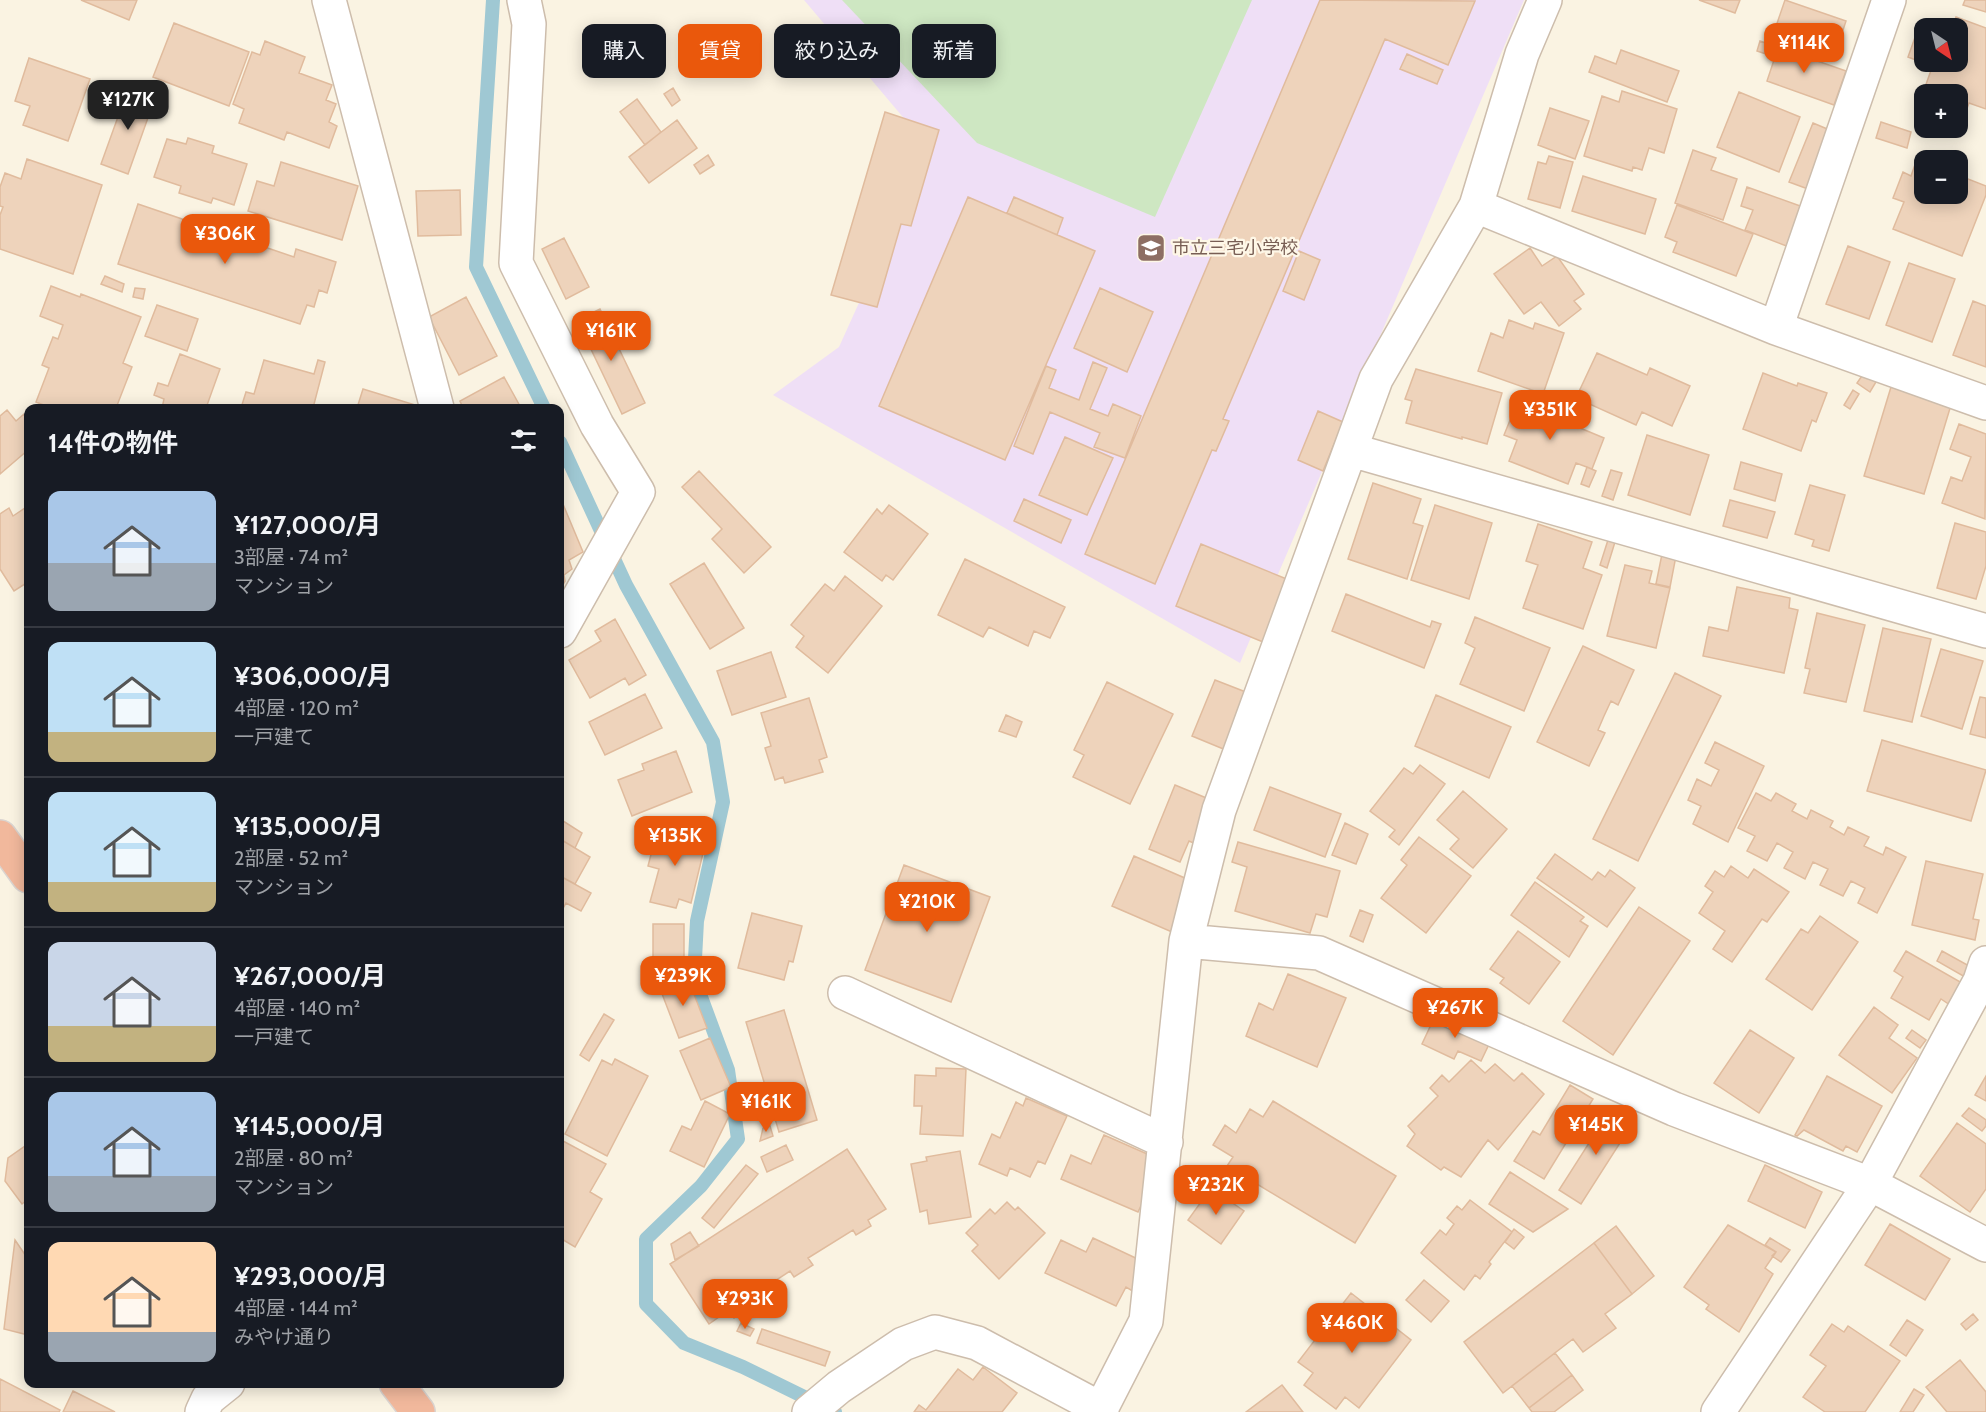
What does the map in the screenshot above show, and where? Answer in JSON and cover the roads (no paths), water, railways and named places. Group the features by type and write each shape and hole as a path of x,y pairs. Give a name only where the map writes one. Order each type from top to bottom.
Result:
{"highway":[{"path":"0,837 24,870"},
{"path":"400,1388 418,1412"}],"street":[{"path":"329,0 437,404"},
{"path":"524,0 529,24 516,263 597,425 638,492 564,624"},
{"path":"809,1412 839,1387 903,1344 935,1332 977,1343 1102,1410 1146,1321 1186,941 1219,810 1376,379 1476,206 1522,54 1545,0"},
{"path":"1776,328 1889,0"},
{"path":"1476,206 1776,328 1986,403"},
{"path":"1351,450 1986,631"},
{"path":"1186,941 1319,953 1674,1109 1870,1184 1986,1245"},
{"path":"1718,1412 1870,1184 1980,981 1986,963"},
{"path":"845,993 1166,1142"},
{"path":"202,1412 208,1398 221,1388"}],"waterway":[{"path":"493,0 476,267 542,404"},
{"path":"564,451 626,585 713,742 723,802 697,921 694,978 728,1070 738,1139 701,1186 646,1239 646,1304 684,1343 743,1367 835,1412"}],"place":[{"name":"市立三宅小学校","path":"1151,248"}]}
